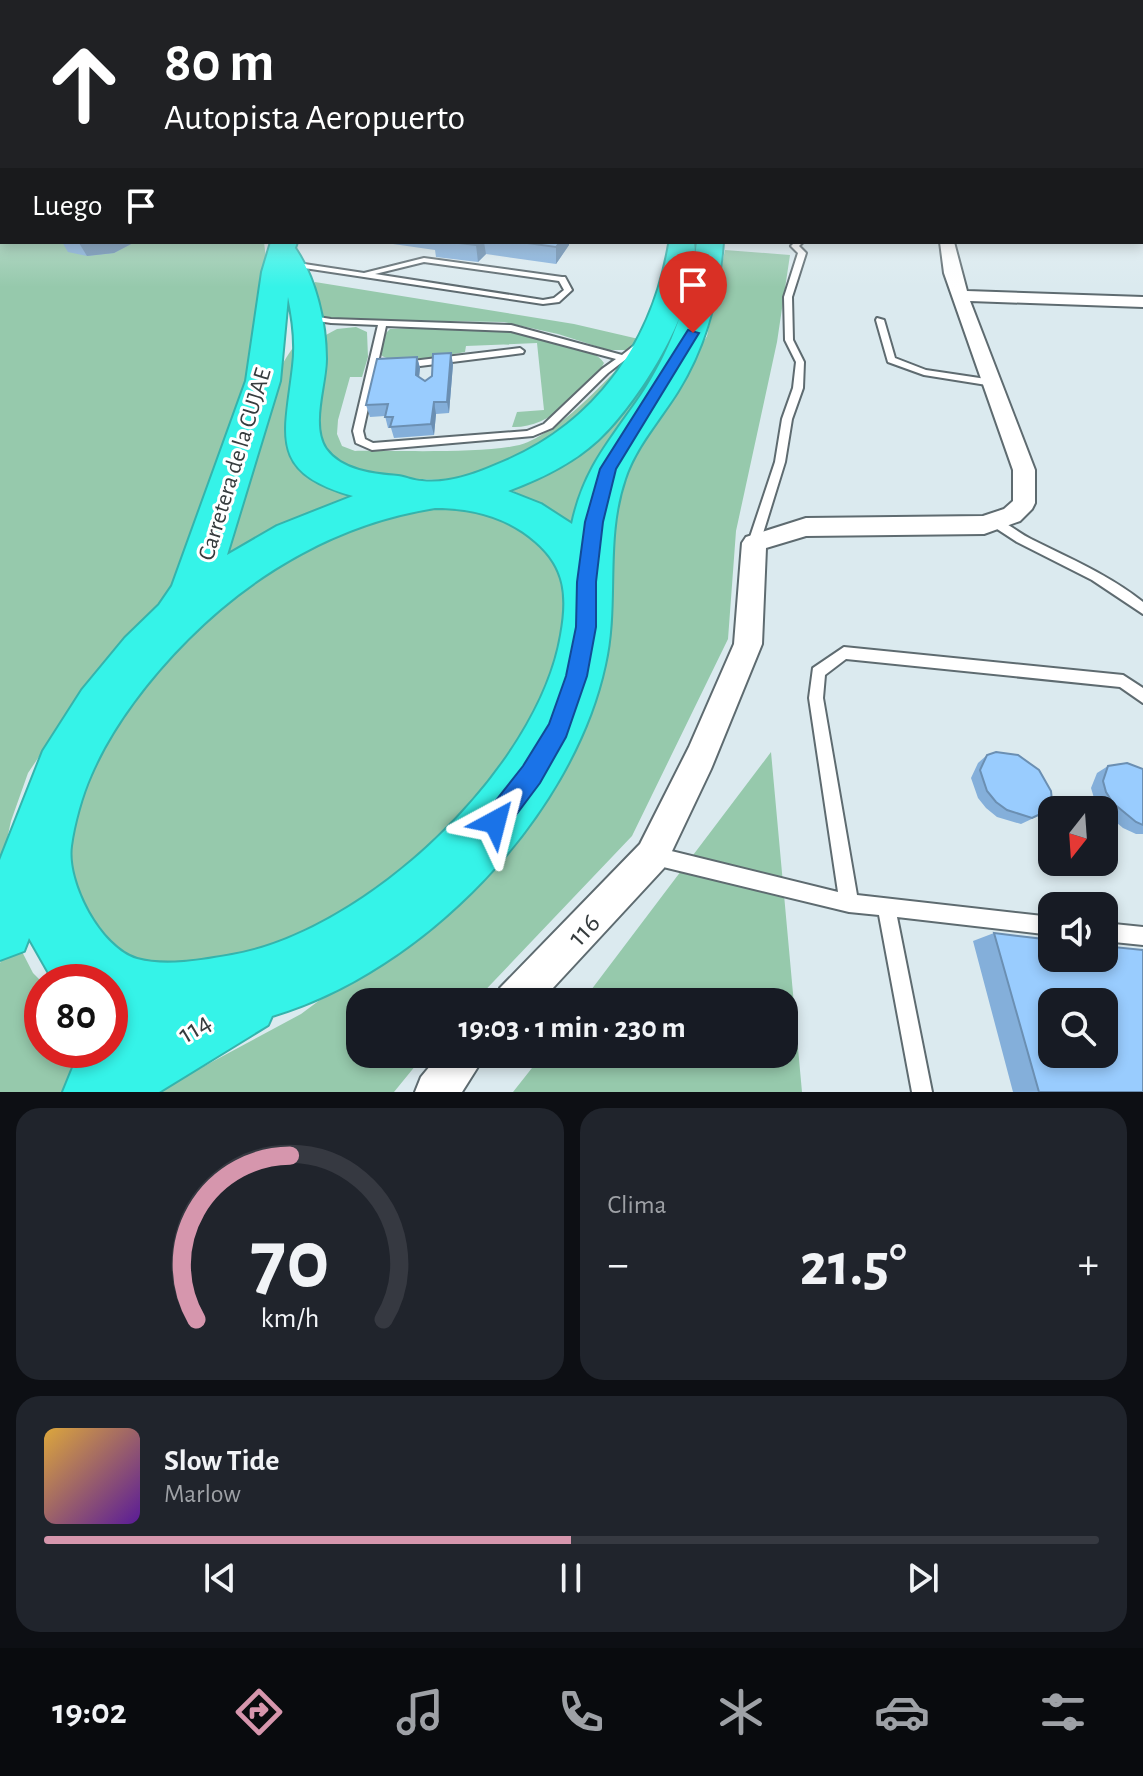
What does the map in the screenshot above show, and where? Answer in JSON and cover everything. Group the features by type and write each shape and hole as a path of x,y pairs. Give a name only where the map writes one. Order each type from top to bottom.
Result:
{"highway":[{"path":"0,927 39,848 68,761 130,668 172,623 246,566 307,531 355,511 448,494 529,468 563,448 598,417 632,376 660,329 682,244"},
{"path":"39,848 53,915 74,952 123,991 194,998 295,973 391,916 445,872 495,822 531,775 558,729 577,676 586,627 587,582 597,502 608,469 693,333 704,296 710,244"},
{"name":"Carretera de la CUJAE","path":"172,623 192,594 263,381 276,272 295,256 313,332 301,426 309,453 321,470 342,480 378,488 448,494 513,507 536,520 569,550 587,582"},
{"path":"263,381 292,342 313,332"},
{"name":"114","path":"101,1092 116,1077 203,1020 295,973"}],"street":[{"path":"754,543 806,527 984,525 1012,515 1024,503 1024,470 960,296 947,244"},
{"path":"960,296 1143,302"},
{"name":"116","path":"527,988 652,856 700,758 748,644 754,543"},
{"path":"436,1092 455,1068"}],"lane":[{"path":"754,543 780,462 787,419 798,388 800,362 789,340 788,297 802,253 795,246 797,244"},
{"path":"295,256 367,274 543,302 556,300 568,290 562,279 424,260 367,274"},
{"path":"383,322 378,366 358,436 365,445 387,448 529,434 548,426 605,371 648,339 668,307"},
{"path":"880,320 891,360 924,372 993,383"},
{"path":"313,332 334,324 355,321 511,328 624,358"},
{"path":"313,332 355,321"},
{"path":"313,332 355,321"},
{"path":"395,365 520,351"},
{"path":"427,375 428,362"},
{"path":"995,522 1030,546 1108,583 1143,609"},
{"path":"849,903 816,698 818,672 844,653 1123,681 1143,696"},
{"path":"652,856 849,903 1038,924"},
{"path":"886,907 922,1092"},
{"path":"1118,933 1143,936"}],"green space":[{"path":"0,244 264,244 267,266 256,369 178,585 82,693 28,773 11,821 0,871"},
{"path":"688,244 700,244 695,294 580,530 534,501 504,487 581,444 686,264"},
{"path":"725,250 790,255 777,342 736,531 728,639 632,836 487,988 346,988 346,1068 414,1068 394,1092 156,1092 301,1014 464,893 557,785 591,684 612,515 622,473 707,336"},
{"path":"315,282 574,324 643,340 629,350 608,350 558,334 504,322 325,319 320,318 310,288"},
{"path":"460,326 560,342 595,355 604,363 588,386 565,407 539,422 512,427 517,412 544,410 537,343 466,346 465,352 421,359 397,360 381,355 386,333 390,329"},
{"path":"356,327 367,332 368,357 362,377 350,377 337,434 342,446 355,451 495,449 528,442 572,413 636,350 595,413 495,474 446,480 356,477 316,444 324,336 337,329"},
{"path":"301,340 295,427 361,493 214,569 262,411 288,355"},
{"path":"435,501 528,525 567,573 565,675 499,790 319,941 168,972 120,953 73,906 64,823 145,668 294,547"},
{"path":"771,752 793,988 593,988"},
{"path":"15,938 28,964 24,964 24,1068 103,1068 75,1092 0,1092 0,963"},
{"path":"798,1048 802,1092 513,1092 532,1068 798,1068"}],"building":[{"path":"451,353 447,402 434,402 431,424 390,427 393,417 385,417 388,404 366,405 377,359 417,357 416,375 425,381 432,376 433,354"},
{"path":"996,752 1018,755 1039,770 1052,796 1038,796 1038,815 1032,818 1007,810 996,802 987,791 980,770 987,755"},
{"path":"1127,763 1143,769 1143,825 1118,807 1118,796 1109,796 1106,792 1103,781 1108,766"},
{"path":"994,933 1038,938 1038,972 1118,972 1118,947 1143,950 1143,1092 1039,1092"}],"route":[{"path":"495,822 531,775 558,729 577,676 586,627 587,582 594,522 608,469 622,444 652,405 693,333"}]}
